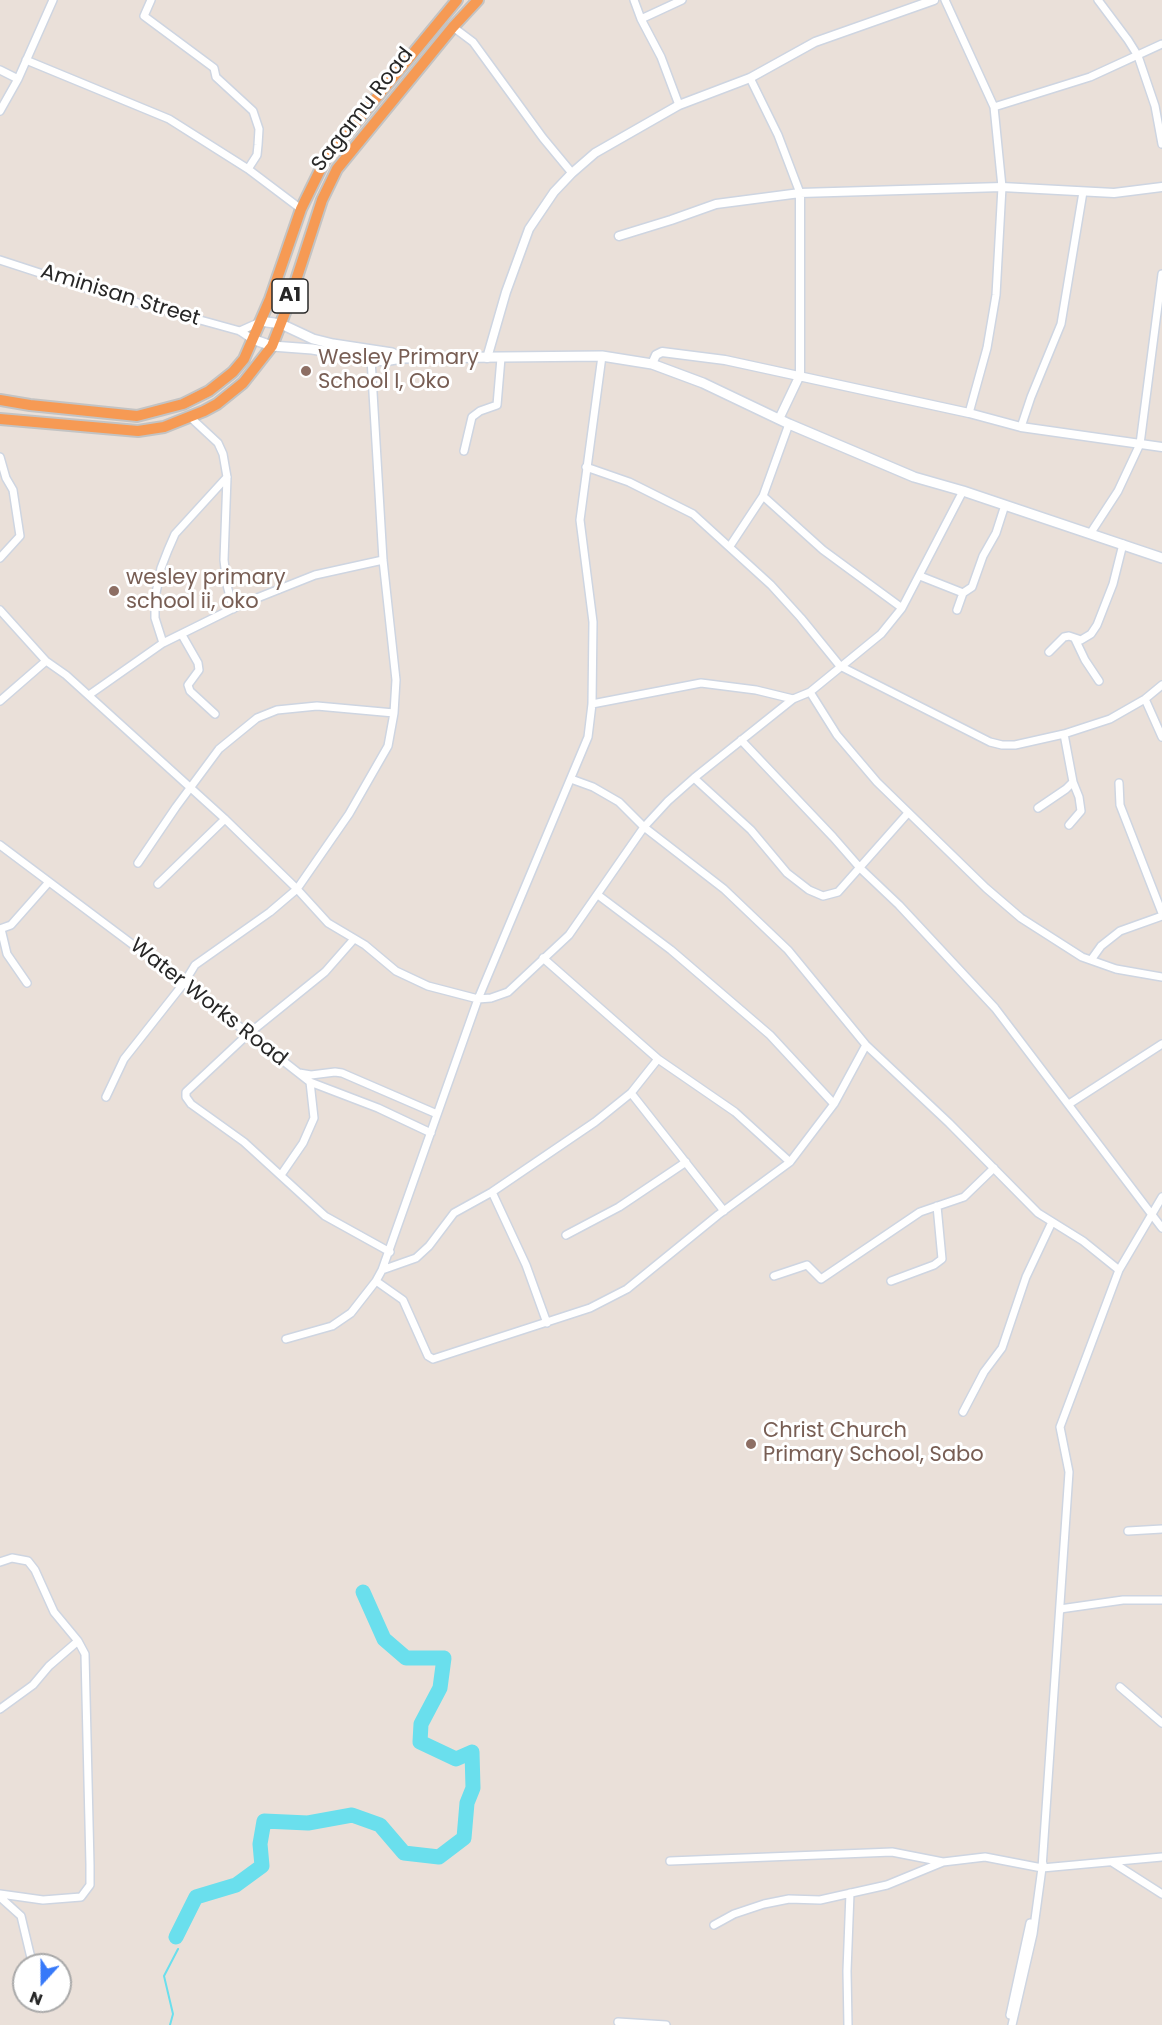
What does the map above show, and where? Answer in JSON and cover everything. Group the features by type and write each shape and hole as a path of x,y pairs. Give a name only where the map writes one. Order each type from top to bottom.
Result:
{"highway":[{"name":"Sagamu Road","path":"0,419 138,431 164,427 190,417 217,404 243,383 272,346 329,183 453,27 478,0"},
{"name":"Sagamu Road","path":"0,400 137,416 183,404 221,382 244,359 270,299 301,209 325,160 455,1"}],"main road":[{"path":"260,321 281,324 314,339 333,344 392,353 402,358"},
{"path":"252,339 272,346 384,361 402,358 602,356 652,364 704,383 789,424 914,477 963,491 1162,558"}],"street":[{"path":"0,111 18,79 53,0"},
{"path":"151,0 144,16 214,68 216,76 253,111 260,129 256,156 248,169"},
{"path":"634,0 641,19 661,57 679,105"},
{"path":"641,19 682,0"},
{"path":"487,358 506,292 529,229 554,192 595,153 679,105 750,78 815,42 934,0"},
{"path":"945,0 994,107 1002,187 996,296 987,348 969,413"},
{"path":"1098,0 1138,56 1155,106 1162,144"},
{"path":"453,27 473,42 543,138 572,173"},
{"path":"994,107 1090,77 1162,44"},
{"path":"26,60 169,119 248,169 301,209"},
{"path":"0,70 18,79"},
{"path":"750,78 778,135 800,193 800,375 778,419"},
{"path":"619,236 716,204 800,193 1002,187 1113,193 1162,187"},
{"path":"1021,427 1061,324 1083,192"},
{"name":"Aminisan Street","path":"0,260 95,291 240,331 252,339"},
{"path":"1090,534 1118,491 1140,444 1162,274"},
{"path":"240,331 260,321"},
{"path":"652,364 656,355 662,352 725,360 969,413 1021,427 1162,447"},
{"path":"286,1339 332,1326 351,1313 382,1270 478,999 588,737 592,704 593,622 580,520 602,356"},
{"path":"464,451 472,417 480,411 497,405 501,358"},
{"path":"105,1097 124,1059 184,983 195,965 270,912 297,889 349,814 388,746 394,713 396,680 383,560 371,359"},
{"path":"190,417 218,443 223,454 227,477 224,560 233,609"},
{"path":"730,546 763,496 789,424"},
{"path":"0,457 6,478 13,490 20,536 0,558"},
{"path":"586,467 629,482 684,508 730,546 801,618 840,666 990,742 1016,745 1064,734 1110,719 1144,699 1162,685"},
{"path":"163,643 155,618 154,598 164,559 176,534 227,477"},
{"path":"0,610 46,661 89,695 225,819 297,889 328,923 365,945 396,971 428,986 478,999 491,999 508,992 569,935 644,827 668,801 793,699 810,692 881,634 903,608 963,491"},
{"path":"763,496 823,550 903,608"},
{"path":"957,610 963,593 972,587 983,556 996,533 1005,505"},
{"path":"1049,652 1064,638 1069,636 1081,640 1090,634 1113,584 1123,544"},
{"path":"89,695 163,643 233,609 315,575 383,560"},
{"path":"920,576 963,593"},
{"path":"182,635 198,663 199,670 188,685 190,690 214,714"},
{"path":"1075,639 1099,681"},
{"path":"0,701 46,661"},
{"path":"592,704 701,683 756,690 793,699"},
{"path":"810,692 837,735 877,782 986,888 1021,918 1054,941 1091,960 1116,969 1162,977"},
{"path":"1144,699 1162,736"},
{"path":"138,863 189,787 219,749 258,718 277,710 316,706 394,713"},
{"path":"1064,734 1073,782 1081,806 1081,811 1069,825"},
{"path":"741,740 995,1008 1162,1228"},
{"path":"694,778 752,830 787,873 810,890 824,896 838,892 861,869 908,813"},
{"path":"572,779 619,802 644,827 724,889 788,950 866,1045 950,1123 1038,1213 1083,1240 1119,1269"},
{"path":"1038,808 1073,782"},
{"path":"1091,960 1101,946 1120,931 1162,914 1120,805 1119,783"},
{"path":"158,884 225,819"},
{"name":"Water Works Road","path":"0,845 184,983 297,1073 311,1075 342,1073 437,1114"},
{"path":"27,982 7,954 1,929 11,925 49,882"},
{"path":"598,895 671,950 770,1035 834,1104"},
{"path":"354,939 325,972 188,1088 186,1097 191,1104 244,1142 325,1216 390,1252"},
{"path":"543,958 658,1059 735,1112 790,1162"},
{"path":"1069,1104 1162,1044"},
{"path":"376,1281 403,1300 428,1356 433,1359 590,1308 627,1289 724,1210 790,1162 834,1104 866,1045"},
{"path":"382,1270 416,1258 429,1246 453,1213 492,1192 534,1165 631,1094 658,1059"},
{"path":"297,1073 310,1082 378,1108 431,1133"},
{"path":"281,1174 303,1143 314,1118 310,1082"},
{"path":"631,1094 724,1210"},
{"path":"566,1235 620,1207 686,1162"},
{"path":"774,1276 807,1265 821,1279 920,1212 964,1197 994,1168"},
{"path":"492,1192 526,1265 547,1323"},
{"path":"1010,2025 1042,1868 1069,1472 1060,1427 1119,1269 1162,1197"},
{"path":"891,1281 934,1265 942,1259 938,1206"},
{"path":"963,1412 984,1372 1002,1348 1026,1277 1052,1222"},
{"path":"1128,1531 1162,1529"},
{"path":"0,1896 43,1900 72,1899 81,1897 90,1885 87,1662 78,1641 54,1612 35,1569 28,1561 12,1558 1,1561"},
{"path":"1060,1609 1123,1600 1162,1600"},
{"path":"0,1709 33,1685 49,1666 78,1641"},
{"path":"1120,1687 1162,1723"},
{"path":"670,1861 892,1852 943,1862"},
{"path":"714,1925 734,1914 764,1904 789,1899 820,1900 887,1885 943,1862 985,1857 1042,1868 1162,1857"},
{"path":"1112,1862 1162,1894"},
{"path":"848,2025 847,1971 850,1893"},
{"path":"0,1896 21,1916 30,1953"},
{"path":"618,2022 666,2025"}],"waterway":[{"path":"176,1937 196,1897 236,1885 262,1866 260,1844 264,1821 308,1823 352,1815 380,1825 404,1853 439,1857 464,1838 467,1803 473,1788 472,1752 456,1759 420,1742 421,1724 440,1688 444,1658 406,1658 384,1639 363,1592"},
{"path":"170,2025 173,2014 164,1976 178,1949"}],"place":[{"name":"Wesley Primary School I, Oko","path":"306,371"},
{"name":"wesley primary school ii, oko","path":"114,591"},
{"name":"Christ Church Primary School, Sabo","path":"751,1444"}]}
